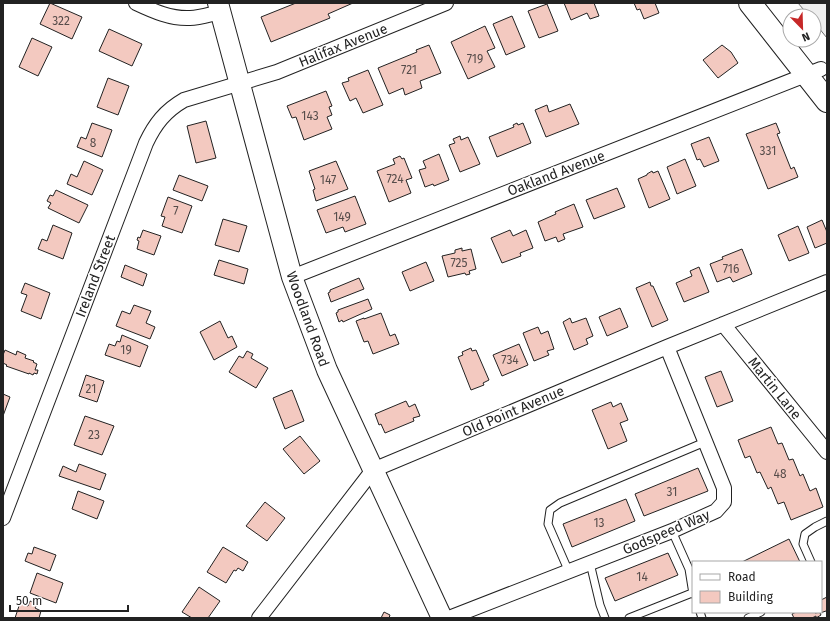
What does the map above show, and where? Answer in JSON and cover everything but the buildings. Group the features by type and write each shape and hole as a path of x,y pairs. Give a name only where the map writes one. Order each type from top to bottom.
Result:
{"main road":[{"path":"750,3 818,74"},
{"path":"769,3 782,20"},
{"name":"Woodland Road","path":"220,8 239,84 292,277 327,370 442,618"},
{"path":"803,48 818,74 827,101"}],"street":[{"path":"136,3 166,15 179,18 192,18 220,8"},
{"name":"Halifax Avenue","path":"239,84 277,72 446,3"},
{"name":"Oakland Avenue","path":"292,277 818,74"},
{"name":"Ireland Street","path":"3,518 143,150 155,126 166,112 184,100 239,84"},
{"name":"Old Point Avenue","path":"259,618 373,470 667,346 827,282"},
{"name":"Martin Lane","path":"723,324 827,452"},
{"name":"Godspeed Way","path":"449,618 672,531 716,511 724,502 724,488 667,346"}],"lane":[{"path":"568,572 548,524 550,510 560,503 705,442"},
{"path":"811,561 803,544 805,534 827,521"},
{"path":"672,531 689,569 692,588"},
{"path":"590,563 600,605 605,618"},
{"path":"629,618 692,594"},
{"path":"748,618 758,613"}],"shaded area":[{"path":"798,3 827,3 827,38 822,32 822,8 802,8"}]}
